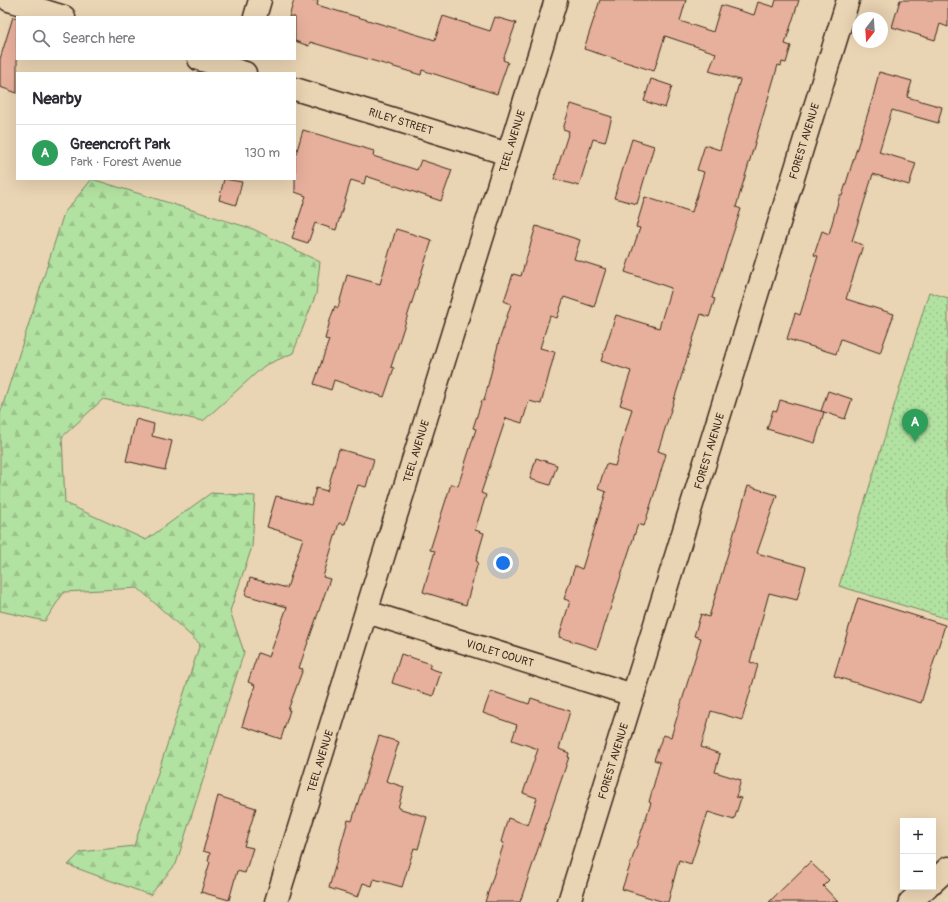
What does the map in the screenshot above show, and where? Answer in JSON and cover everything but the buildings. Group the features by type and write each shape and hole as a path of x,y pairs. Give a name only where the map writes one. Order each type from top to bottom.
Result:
{"street":[{"path":"9,0 61,16"},
{"path":"255,16 260,0"},
{"name":"TEEL AVENUE","path":"276,902 556,0"},
{"name":"FOREST AVENUE","path":"569,902 848,0"},
{"path":"205,60 242,68"},
{"name":"RILEY STREET","path":"296,88 508,154"},
{"name":"VIOLET COURT","path":"367,612 633,695"},
{"path":"936,879 948,868"},
{"path":"910,902 924,890"}],"green space":[{"path":"91,180 95,180 253,229 320,262 316,294 293,353 264,366 203,421 103,399 62,437 65,503 146,540 211,493 255,496 252,547 230,611 244,652 176,864 150,895 68,865 81,852 134,846 200,644 138,588 64,592 45,621 0,611 0,414 64,213"},
{"path":"929,292 948,298 948,619 839,586"}],"place":[{"name":"Greencroft Park","path":"915,442"}]}
